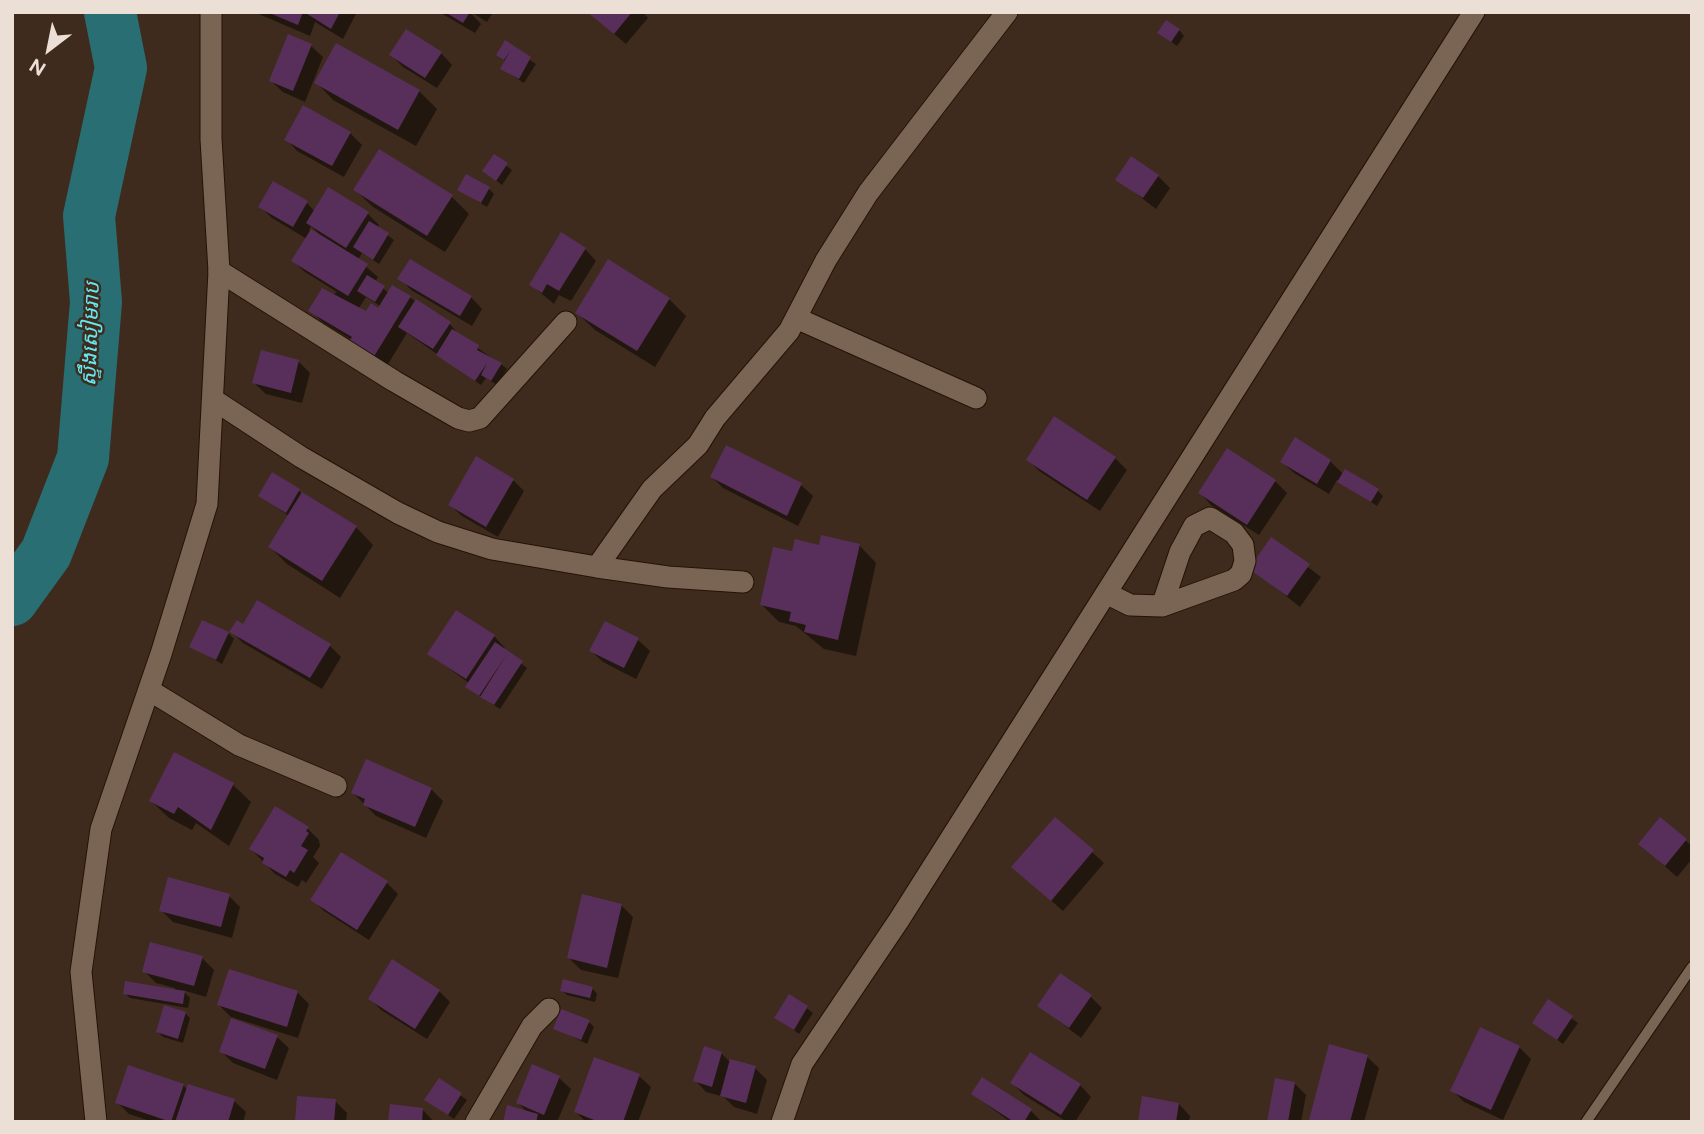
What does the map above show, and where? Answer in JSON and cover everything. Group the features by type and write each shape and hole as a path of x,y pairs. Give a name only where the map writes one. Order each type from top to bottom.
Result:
{"street":[{"path":"96,1122 80,972 101,828 149,690 207,504 219,271 211,139 211,12"},
{"path":"597,567 652,489 698,445 715,418 789,331 826,260 867,193 1007,12"},
{"path":"782,1122 802,1065 899,920 1474,12"},
{"path":"219,271 384,375 457,418 469,421 480,418 566,322"},
{"path":"796,318 976,398"},
{"path":"214,400 301,457 398,513 438,532 492,550 668,577 743,582"},
{"path":"1106,593 1130,605 1162,606"},
{"path":"149,690 239,745 336,786"},
{"path":"476,1122 532,1026 549,1009"}],"lane":[{"path":"1586,1122 1692,967"}],"building":[{"path":"267,12 303,12 298,25"},
{"path":"304,12 340,12 331,29"},
{"path":"445,12 470,12 463,23"},
{"path":"587,12 632,12 614,34"},
{"path":"1166,20 1180,29 1171,42 1157,33"},
{"path":"406,29 442,52 425,78 389,55"},
{"path":"288,34 312,44 293,91 269,81"},
{"path":"505,40 531,57 519,79 500,69 510,51 504,60 496,55"},
{"path":"336,43 420,90 398,130 314,83"},
{"path":"303,105 351,132 332,166 284,140"},
{"path":"379,149 453,195 427,236 353,190"},
{"path":"494,154 508,163 496,181 482,171"},
{"path":"1131,156 1159,175 1143,198 1115,180"},
{"path":"466,174 490,187 481,203 457,190"},
{"path":"273,181 308,201 293,227 258,207"},
{"path":"328,187 369,212 346,248 306,223"},
{"path":"369,221 389,233 373,260 353,247"},
{"path":"311,229 368,264 348,296 291,261"},
{"path":"561,232 586,248 559,291 547,284 542,293 529,285"},
{"path":"410,259 472,296 460,316 397,279"},
{"path":"608,259 670,298 637,351 575,313"},
{"path":"367,275 385,286 375,302 357,291"},
{"path":"392,285 411,296 370,363 345,348 352,337 308,311 322,288 366,311 371,303 378,308"},
{"path":"416,299 451,322 433,349 398,327"},
{"path":"452,329 479,345 477,350 502,363 491,381 481,375 487,363 475,381 436,355"},
{"path":"261,350 299,360 291,393 252,383"},
{"path":"1054,416 1116,457 1087,500 1026,460"},
{"path":"1295,437 1331,460 1317,484 1280,462"},
{"path":"726,445 802,483 787,516 710,477"},
{"path":"1227,448 1276,480 1247,525 1198,493"},
{"path":"476,456 514,479 486,527 448,505"},
{"path":"1345,469 1379,489 1371,502 1337,482"},
{"path":"272,472 300,489 286,513 258,496"},
{"path":"302,492 357,526 322,581 268,547"},
{"path":"821,535 860,544 838,640 804,632 806,625 789,621 791,612 760,605 773,547 792,551 795,539 819,545"},
{"path":"1271,537 1310,564 1287,596 1249,569"},
{"path":"257,600 331,644 310,678 229,632 237,620 243,624"},
{"path":"456,610 495,635 466,679 427,654"},
{"path":"202,620 229,632 216,660 189,647"},
{"path":"605,621 639,638 624,668 589,651"},
{"path":"495,642 523,661 494,705 480,697 507,654 479,696 465,687"},
{"path":"174,752 234,783 211,830 178,807 174,814 149,801"},
{"path":"366,759 432,788 415,827 363,805 365,799 351,793"},
{"path":"275,806 309,827 306,831 309,833 301,846 308,850 294,873 290,870 286,877 262,863 264,858 249,849"},
{"path":"1055,817 1094,850 1051,901 1011,867"},
{"path":"1660,817 1687,839 1665,866 1638,844"},
{"path":"341,852 388,881 357,930 310,900"},
{"path":"168,877 230,894 221,927 159,911"},
{"path":"582,894 622,904 607,968 567,958"},
{"path":"150,942 203,956 194,986 142,972"},
{"path":"392,959 440,990 415,1029 368,999"},
{"path":"229,969 298,991 287,1027 217,1005"},
{"path":"1060,973 1092,995 1069,1028 1037,1006"},
{"path":"563,979 593,987 590,998 560,991"},
{"path":"125,981 185,991 183,1004 123,994"},
{"path":"789,994 808,1006 794,1030 774,1018"},
{"path":"1548,999 1573,1016 1557,1040 1532,1023"},
{"path":"164,1005 186,1012 178,1039 156,1032"},
{"path":"561,1009 590,1020 581,1040 553,1029"},
{"path":"231,1018 278,1035 265,1069 219,1052"},
{"path":"1480,1027 1520,1046 1491,1110 1450,1091"},
{"path":"1329,1044 1368,1055 1350,1122 1309,1120"},
{"path":"704,1046 722,1052 712,1087 693,1081"},
{"path":"1030,1052 1081,1084 1061,1115 1010,1083"},
{"path":"594,1057 640,1074 623,1122 599,1122 574,1112"},
{"path":"730,1059 756,1066 746,1103 720,1096"},
{"path":"532,1064 560,1076 544,1115 516,1103"},
{"path":"128,1065 184,1084 171,1122 115,1103"},
{"path":"982,1077 1032,1109 1024,1122 1014,1122 971,1094"},
{"path":"439,1078 462,1093 448,1115 424,1100"},
{"path":"1275,1078 1295,1082 1288,1122 1267,1122"},
{"path":"188,1084 235,1099 228,1122 175,1122"},
{"path":"297,1096 336,1099 334,1122 295,1122"},
{"path":"1142,1096 1179,1103 1176,1122 1138,1122"},
{"path":"390,1104 423,1108 422,1122 388,1122"},
{"path":"507,1105 538,1114 536,1122 503,1122"}],"waterway":[{"name":"ស្ទឹងសៀមរាប","path":"12,600 46,553 83,458 96,302 89,216 121,68 110,12"}]}
